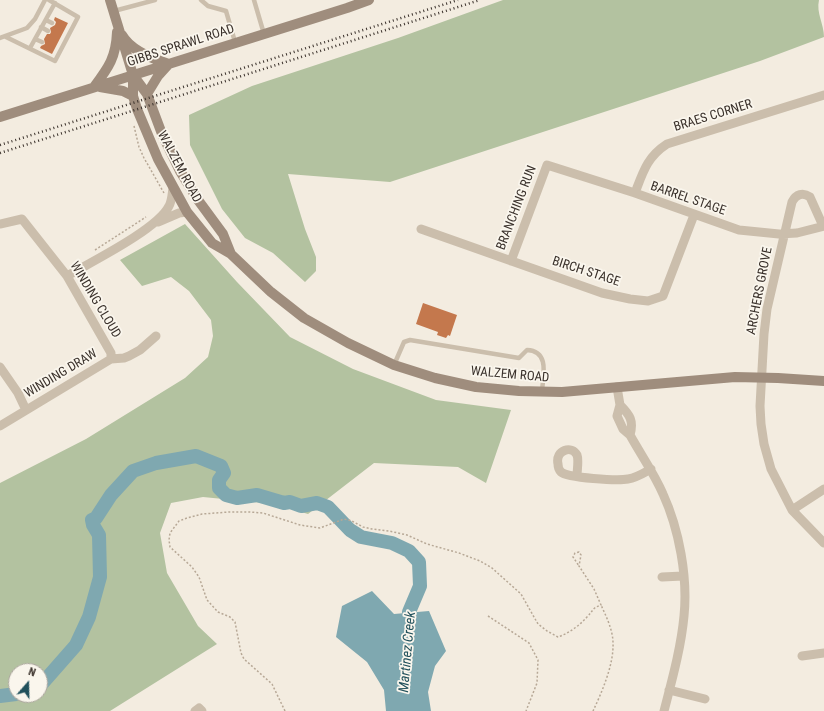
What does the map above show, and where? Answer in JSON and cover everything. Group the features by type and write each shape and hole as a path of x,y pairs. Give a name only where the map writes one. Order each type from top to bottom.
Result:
{"main road":[{"name":"WALZEM ROAD","path":"110,0 133,75 133,96 149,138 173,188 187,212 212,244 231,254 271,292 304,318 348,343 394,365 435,378 476,386 518,391 562,392 735,377 762,377 824,381"},
{"name":"GIBBS SPRAWL ROAD","path":"0,117 264,34 353,3 369,0"},
{"path":"117,26 125,40 140,51 150,57 169,64 158,76 147,94"},
{"path":"94,87 110,65 117,41 117,26"},
{"name":"WALZEM ROAD","path":"133,75 147,94 171,155 198,200 223,234 231,254"},
{"path":"94,87 105,87 123,91 133,96"}],"street":[{"name":"BRAES CORNER","path":"635,193 642,173 650,158 659,149 667,144 824,95"},
{"name":"BARREL STAGE","path":"547,165 635,193 739,230 768,234 785,234 797,233 823,226"},
{"name":"BRANCHING RUN","path":"511,261 547,165"},
{"path":"67,276 127,241 169,206 173,188"},
{"name":"ARCHERS GROVE","path":"823,226 810,197 807,194 798,194 794,197 767,309 764,334 760,424 771,469 792,510 824,543"},
{"path":"150,221 187,212"},
{"name":"BIRCH STAGE","path":"420,229 602,293 648,301 663,296 694,215"},
{"name":"WINDING CLOUD","path":"0,224 22,219 67,276 111,353 111,359"},
{"name":"WINDING DRAW","path":"0,426 111,359 124,358 140,350 156,336"},
{"path":"0,367 18,393 26,410"},
{"path":"617,387 620,405 628,413 633,426 630,435 651,470 663,494 679,538 684,576 684,616 680,641 664,711"},
{"path":"577,476 614,481 629,479 651,470"},
{"path":"792,510 824,489"},
{"path":"662,577 684,576"},
{"path":"802,656 824,652"},
{"path":"669,690 705,699"}],"lane":[{"path":"0,38 27,28 36,19 45,0"},
{"path":"6,37 55,61 78,17 49,0"},
{"path":"114,11 155,0"},
{"path":"201,0 208,6 226,11 236,42"},
{"path":"254,0 264,34"},
{"path":"30,48 55,3"},
{"path":"46,20 52,24"},
{"path":"42,27 48,31"},
{"path":"64,30 70,33"},
{"path":"60,38 66,40"},
{"path":"35,39 42,42"},
{"path":"55,49 60,52"},
{"path":"394,365 404,342 410,340 450,345 519,358 527,350 534,350 540,354 544,361 542,392"}],"path":[{"path":"133,122 139,147 167,198"},
{"path":"92,252 150,221"},
{"path":"285,711 272,684 244,659 241,653 235,622 230,617 218,612 207,600 199,577 192,567 170,547 170,533 179,521 202,514 229,512 263,513 300,525 320,528 344,519 352,521 363,527 407,535 427,544 459,553 480,561 492,568 521,594 538,624 558,637 568,633 587,617 593,608 601,605"},
{"path":"580,566 581,555 579,552 573,557 594,589 607,619 614,642 612,663 593,711"},
{"path":"488,616 529,643 538,660 537,683 526,711"}],"green space":[{"path":"503,0 819,0 819,14 824,37 760,61 390,182 288,174 305,229 316,257 316,271 305,282 273,253 245,238 222,209 190,145 189,115 252,86 398,38"},
{"path":"185,224 237,282 290,337 353,369 436,400 511,410 486,483 458,467 374,463 308,514 274,504 203,497 171,503 160,533 167,573 198,626 217,644 110,711 0,711 0,483 86,439 185,378 208,357 213,336 211,320 189,291 171,277 142,286 120,260"}],"water":[{"path":"372,591 394,614 429,611 446,651 435,666 428,692 431,711 386,711 384,690 367,662 336,637 342,606"}],"building":[{"path":"55,17 68,23 52,54 40,48 45,44 44,39 47,34 50,34 51,32 50,28 55,25"},
{"path":"423,303 457,315 450,336 448,335 446,338 437,335 438,332 416,324"}],"waterway":[{"name":"Martinez Creek","path":"48,677 76,645 89,617 100,577 99,535 93,525 92,520 96,518 111,495 133,471 156,463 196,456 221,466 224,473 219,480 219,488 226,495 237,498 257,495 284,503 290,502 301,506 317,503 328,507 350,530 361,537 392,543 409,551 419,562 420,586 409,612 408,630"},
{"name":"Martinez Creek","path":"0,696 8,695"}],"railway":[{"path":"0,145 458,0"},
{"path":"0,153 480,0"}]}
